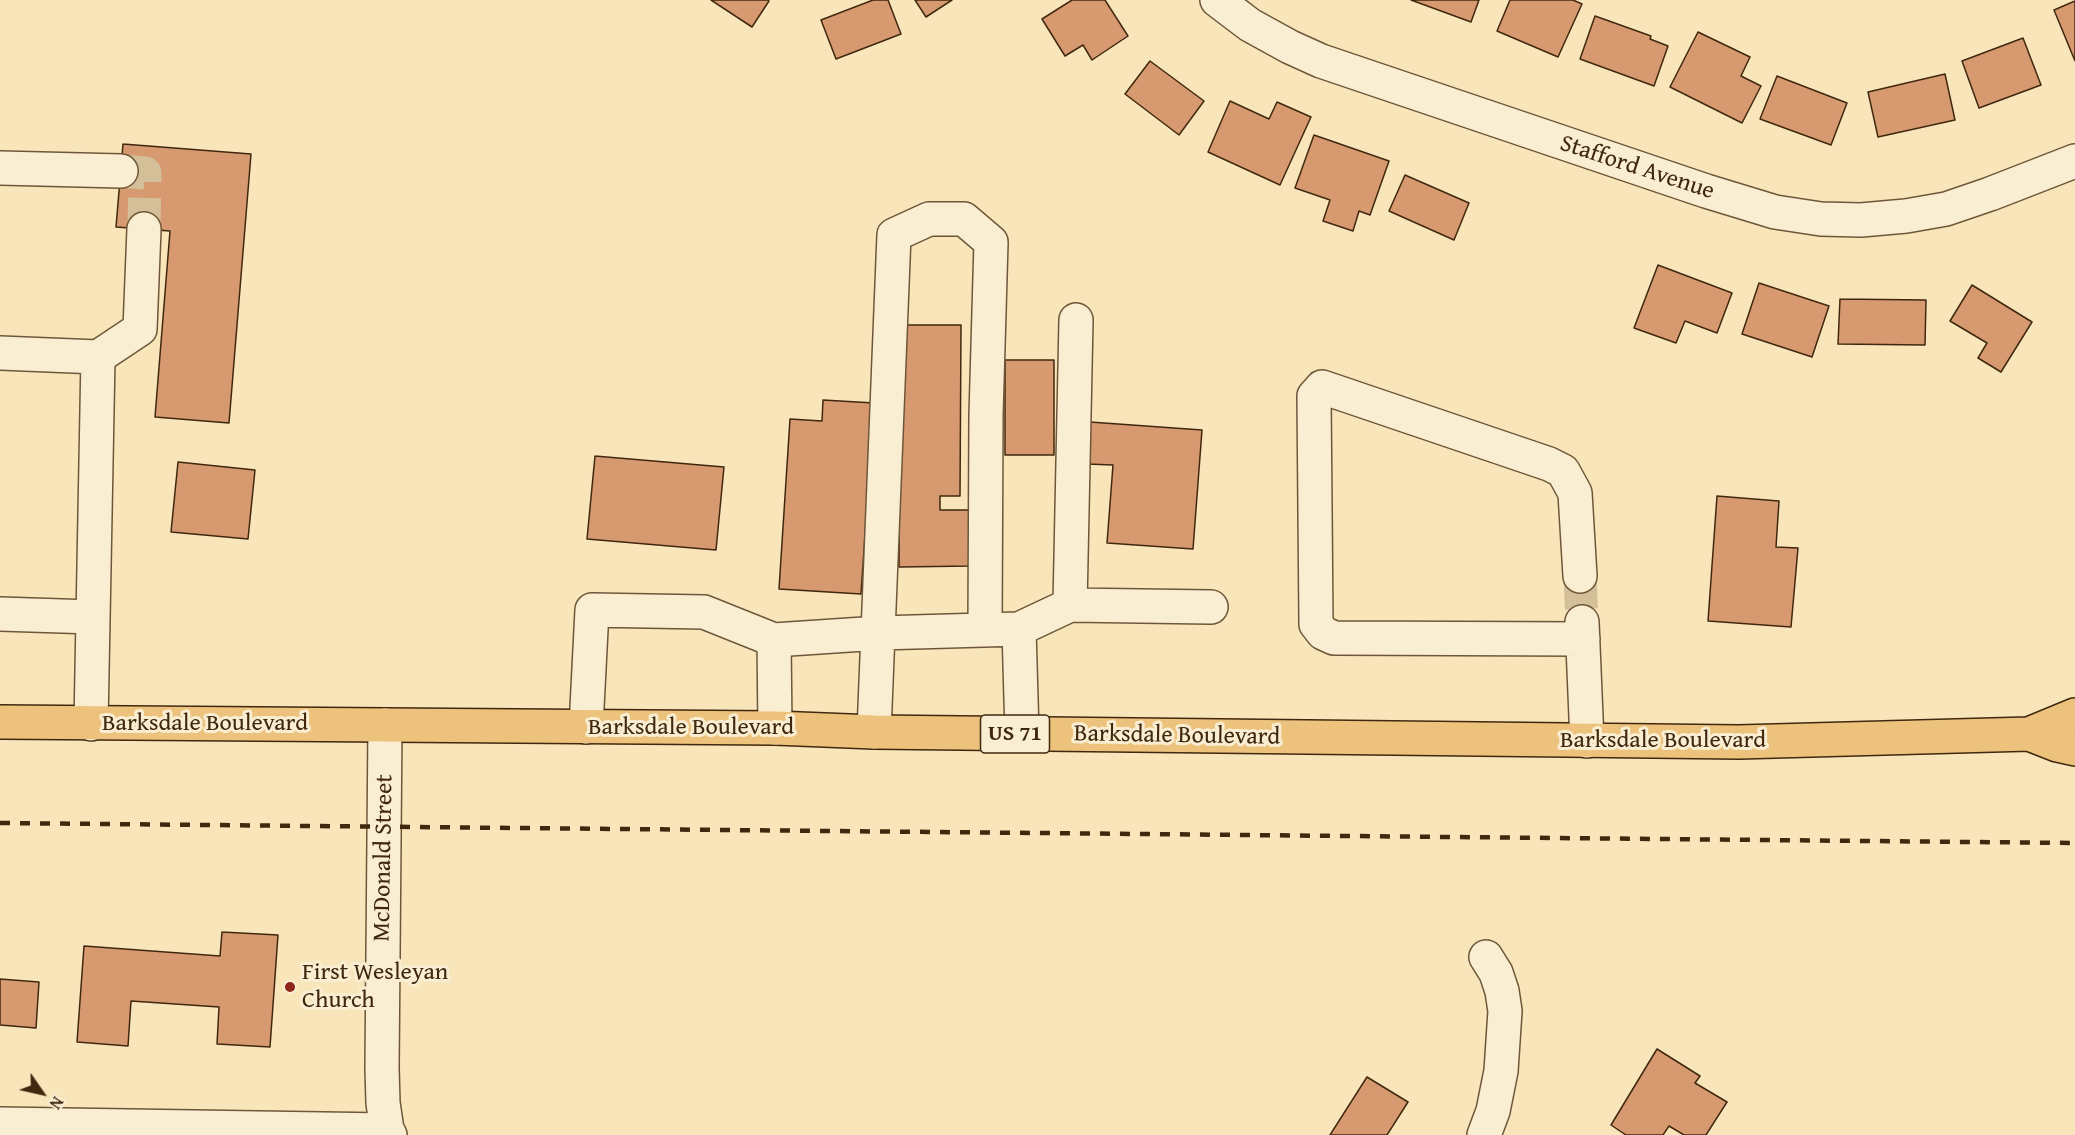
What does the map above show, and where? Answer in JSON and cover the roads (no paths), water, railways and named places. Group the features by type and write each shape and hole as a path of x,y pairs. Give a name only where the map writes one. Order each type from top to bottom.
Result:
{"main road":[{"name":"Barksdale Boulevard","path":"0,722 775,728 874,732 1739,742 2029,734 2075,715"},
{"name":"Barksdale Boulevard","path":"2029,734 2075,749"}],"street":[{"name":"Stafford Avenue","path":"1217,0 1250,25 1321,61 1706,191 1775,212 1821,219 1861,220 1906,216 1946,209 2075,162"},
{"path":"0,168 121,171"},
{"path":"874,732 894,235 929,219 964,219 991,242 986,415 985,629"},
{"path":"0,353 98,357 140,329 144,229"},
{"path":"1070,605 1076,320"},
{"path":"91,724 98,357"},
{"path":"1581,576 1575,493 1563,471 1549,464 1322,387 1314,396 1316,624 1323,633 1334,638 1582,630 1587,741"},
{"path":"586,727 592,610 704,612 774,640 879,633 1019,628 1070,605 1211,607"},
{"path":"0,614 93,617"},
{"path":"1019,628 1022,734"},
{"path":"774,640 775,728"},
{"name":"McDonald Street","path":"385,725 382,1068 383,1103 389,1132"},
{"path":"1484,1135 1493,1111 1501,1071 1505,1011 1496,973 1486,957"},
{"path":"0,1124 389,1132"}],"tunnel":[{"path":"121,171 145,173 144,229"},
{"path":"1580,576 1582,622"}],"railway":[{"path":"0,823 2075,843"}],"place":[{"name":"First Wesleyan Church","path":"290,987"}]}
